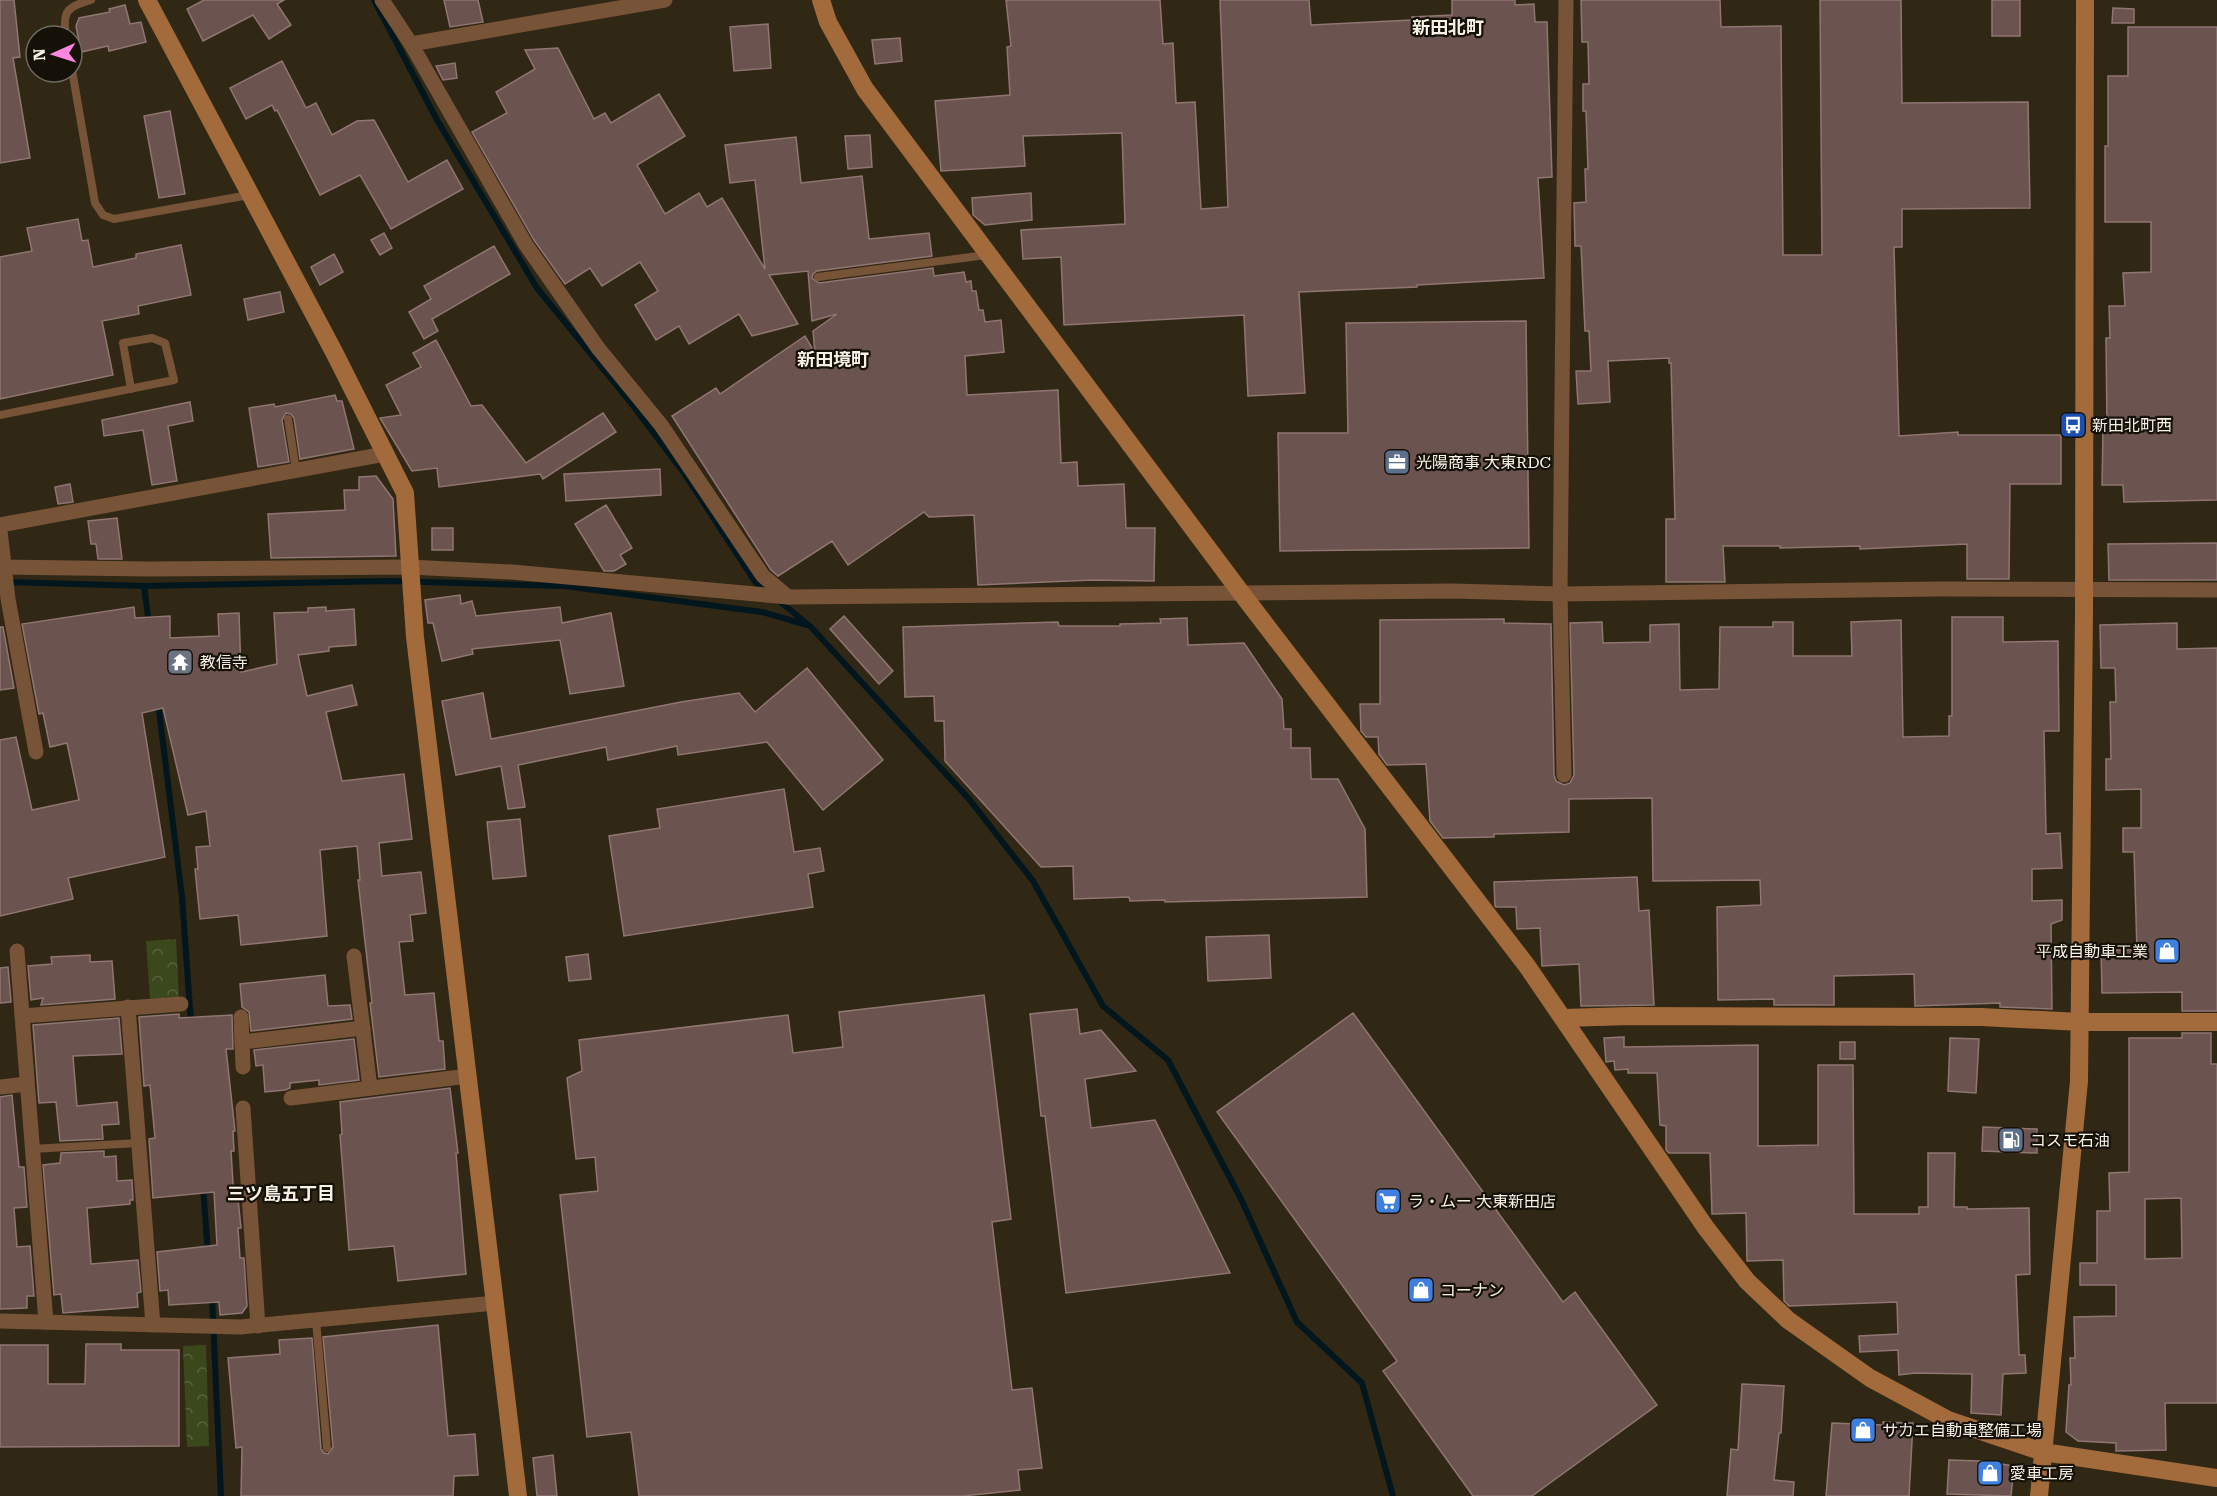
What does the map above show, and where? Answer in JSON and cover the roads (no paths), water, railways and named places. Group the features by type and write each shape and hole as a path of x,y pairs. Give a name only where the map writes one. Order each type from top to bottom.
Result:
{"street":[{"path":"147,0 334,352 405,493 415,637 518,1496"},
{"path":"382,0 411,44 526,245 598,348 661,425 763,576 788,597"},
{"path":"411,44 665,0"},
{"path":"821,0 828,22 865,88 1242,594 1520,957 1706,1228 1747,1281 1788,1320 1870,1378 1948,1420 2043,1452 2217,1478"},
{"path":"1564,775 1560,594 1566,0"},
{"path":"2039,1496 2079,1081 2081,1022 2085,0"},
{"path":"0,525 386,454"},
{"path":"0,531 4,599 36,752"},
{"path":"2,567 160,569 409,567 512,572 788,597 1452,591 1560,594 1939,589 2217,590"},
{"path":"17,951 46,1322"},
{"path":"354,956 370,1088"},
{"path":"22,1016 181,1004"},
{"path":"128,1007 153,1325"},
{"path":"241,1017 243,1067"},
{"path":"1563,1017 1981,1017 2081,1022 2217,1022"},
{"path":"242,1042 363,1028"},
{"path":"291,1098 468,1077"},
{"path":"0,1087 27,1084"},
{"path":"243,1108 258,1326"},
{"path":"0,1321 241,1327 495,1303"}],"lane":[{"path":"64,24 67,11 91,0"},
{"path":"74,84 95,203 103,215 114,219 250,194"},
{"path":"818,277 989,255"},
{"path":"0,415 174,380 165,343 152,338 123,343 131,388"},
{"path":"288,419 296,470"},
{"path":"32,1149 138,1143"},
{"path":"316,1320 327,1449"}],"waterway":[{"path":"374,0 437,120 537,288 627,398 684,473 756,583 767,592"},
{"path":"8,582 144,586 389,581 564,586 762,612 807,625"},
{"path":"144,586 149,624"},
{"path":"778,600 810,626 969,799 1033,881 1103,1006 1168,1060 1241,1199 1297,1322 1362,1383 1393,1496"},
{"path":"158,702 182,897 191,1023"},
{"path":"203,1186 208,1254"},
{"path":"212,1297 221,1496"}],"place":[{"name":"新田北町西","path":"2073,425"},
{"name":"光陽商事 大東RDC","path":"1397,462"},
{"name":"教信寺","path":"180,662"},
{"name":"平成自動車工業","path":"2167,951"},
{"name":"コスモ石油","path":"2011,1140"},
{"name":"ラ・ムー 大東新田店","path":"1388,1201"},
{"name":"コーナン","path":"1421,1290"},
{"name":"サカエ自動車整備工場","path":"1863,1430"},
{"name":"愛車工房","path":"1990,1473"}],"district":[{"name":"新田北町","path":"1448,28"},
{"name":"新田境町","path":"833,360"},
{"name":"三ツ島五丁目","path":"281,1194"}]}
